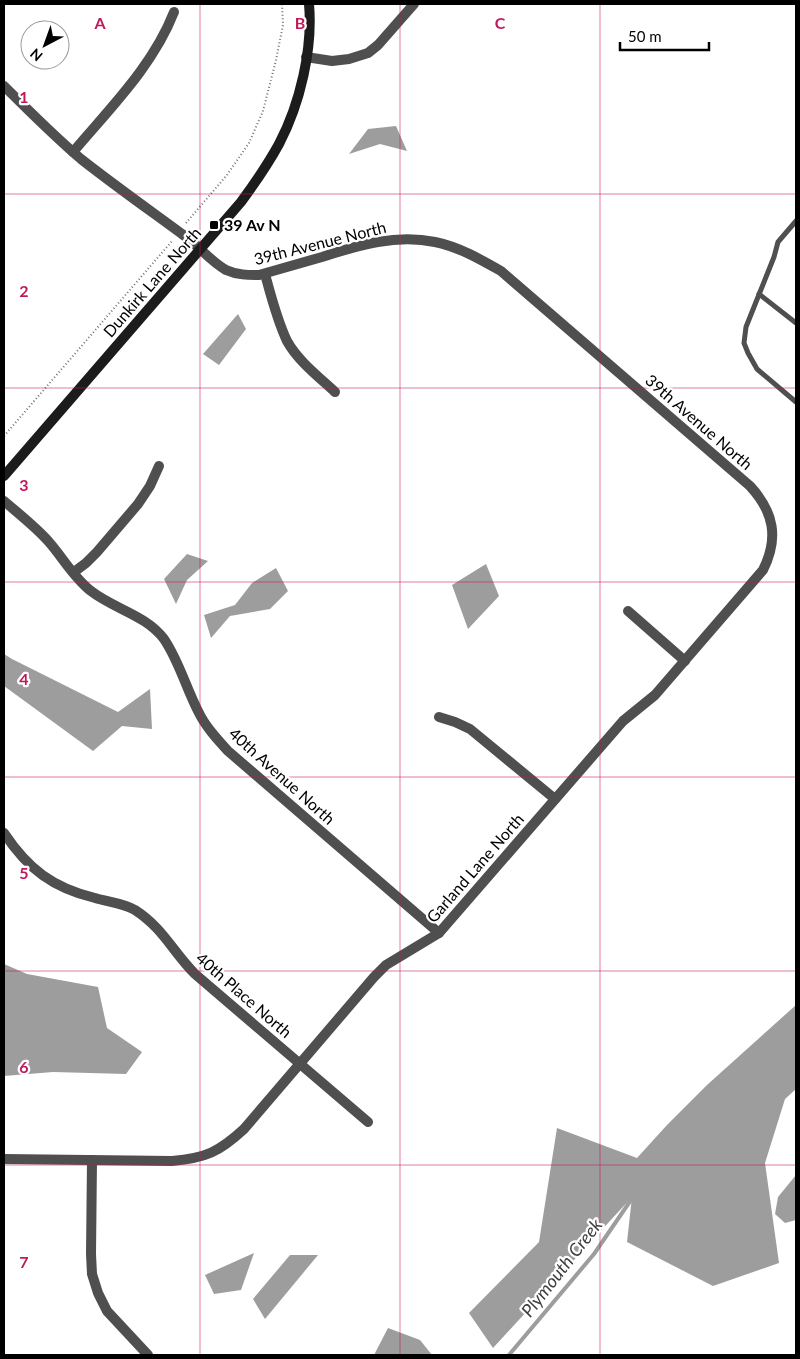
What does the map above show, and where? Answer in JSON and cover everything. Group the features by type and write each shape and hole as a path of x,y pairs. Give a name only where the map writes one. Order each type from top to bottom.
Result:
{"street":[{"name":"Dunkirk Lane North","path":"4,476 241,202 262,173 280,143 293,111 303,77 309,42 309,4"},
{"path":"306,57 332,61 349,59 368,53 378,45 414,4"},
{"path":"73,152 138,75 155,51 174,12"},
{"name":"39th Avenue North","path":"4,86 73,152 201,248 216,263 233,273 259,276 363,244 384,240 411,240 437,243 478,257 501,272 750,486 759,496 770,515 773,534"},
{"path":"265,274 277,314 288,341 308,367 335,392"},
{"path":"74,572 97,552 138,504 150,486 159,466"},
{"name":"40th Avenue North","path":"4,501 48,541 91,591 154,627 173,654 198,713 211,732 228,751 439,932"},
{"name":"Garland Lane North","path":"4,1159 172,1161 192,1159 212,1153 229,1142 244,1129 386,965 439,932 623,721 655,695 763,570 771,547 773,534"},
{"path":"628,611 685,661"},
{"path":"438,717 470,729 555,799"},
{"name":"40th Place North","path":"4,833 27,863 48,880 71,892 133,909 149,920 164,934 185,964 195,974 368,1122"},
{"path":"92,1160 92,1274 98,1293 107,1310 148,1355"}],"lane":[{"path":"796,221 778,242 774,257 746,327 744,343 757,369 796,402"},
{"path":"759,294 796,323"}],"water":[{"path":"396,126 407,151 380,144 349,154 368,129"},
{"path":"238,314 246,329 219,365 203,354"},
{"path":"187,554 208,561 187,580 176,604 164,579"},
{"path":"486,564 499,596 468,629 452,585"},
{"path":"276,568 288,591 270,609 230,616 211,638 204,615 235,605 252,583"},
{"path":"4,654 118,712 150,689 152,729 122,726 93,751 4,686"},
{"path":"4,964 27,974 98,987 107,1028 142,1052 126,1074 53,1072 4,1076"},
{"path":"796,1005 796,1089 785,1099 765,1163 779,1263 713,1286 627,1242 632,1197 493,1348 469,1313 539,1242 557,1128 637,1158 707,1085"},
{"path":"796,1175 796,1220 785,1223 775,1214 778,1197"},
{"path":"254,1253 241,1290 214,1294 205,1275"},
{"path":"290,1255 318,1255 265,1319 253,1299"},
{"path":"388,1328 420,1340 432,1355 374,1355"}],"waterway":[{"name":"Plymouth Creek","path":"509,1355 594,1254 635,1194"}],"place":[{"name":"39 Av N","path":"214,225"}]}
